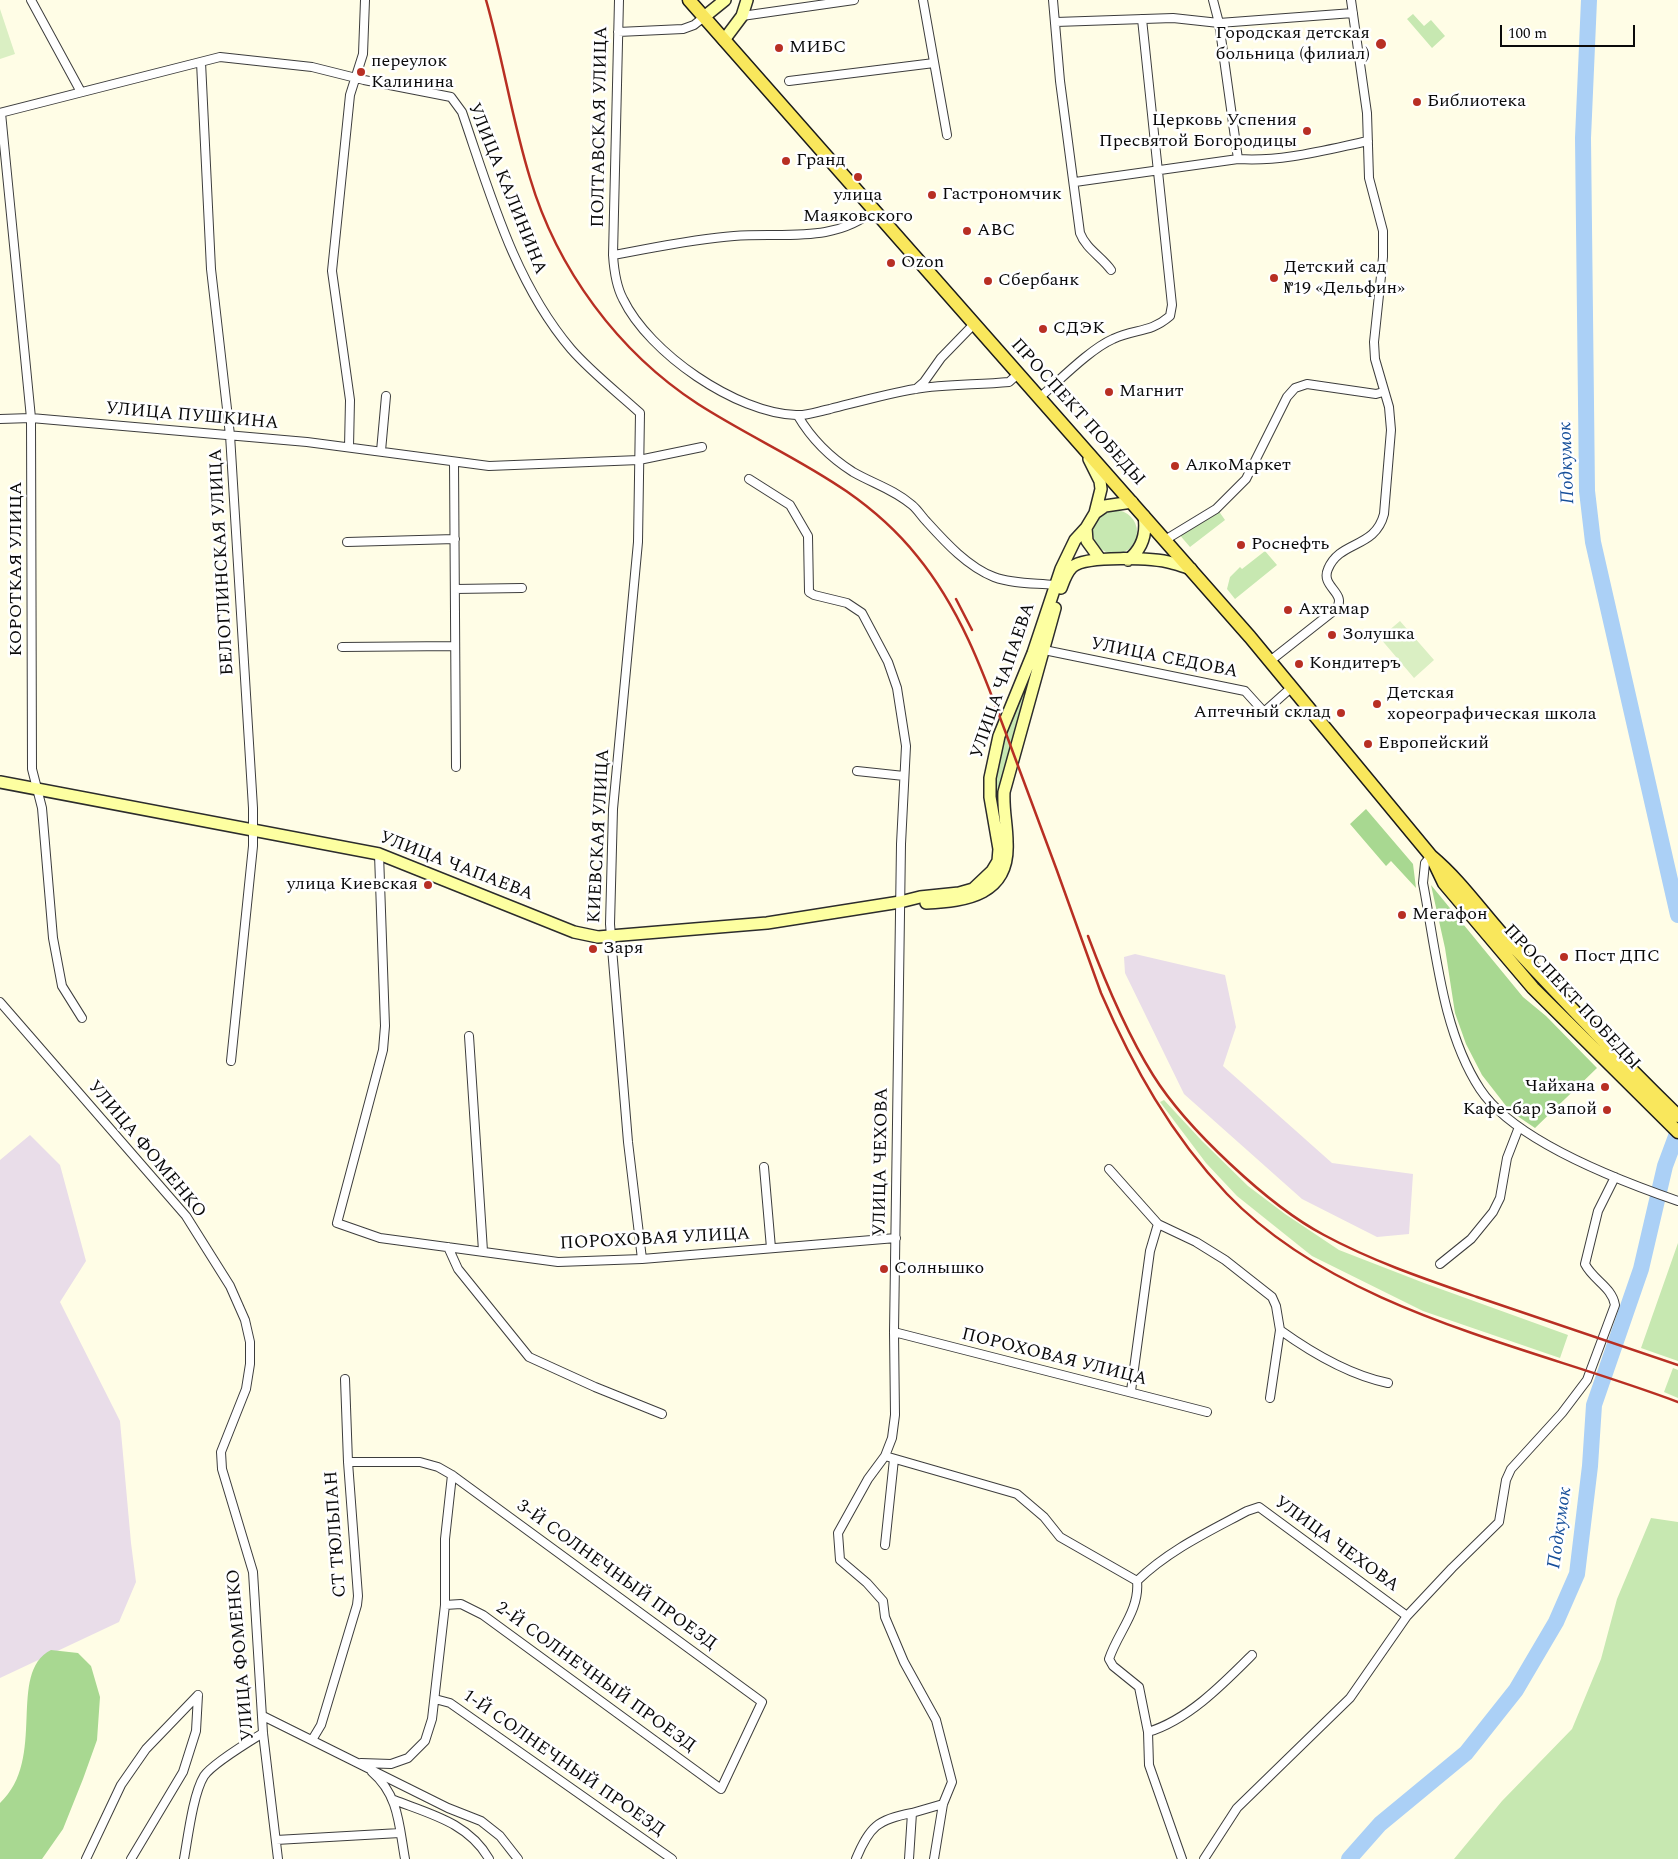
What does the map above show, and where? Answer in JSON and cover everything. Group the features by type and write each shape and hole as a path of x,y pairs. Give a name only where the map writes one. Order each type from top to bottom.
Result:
{"main road":[{"name":"ПРОСПЕКТ ПОБЕДЫ","path":"689,0 1270,661 1431,856 1453,875 1604,1051 1678,1132"},
{"path":"704,17 725,0"},
{"path":"724,40 742,16 747,0"},
{"name":"УЛИЦА ЧАПАЕВА","path":"0,782 379,854 402,861 574,932 598,937 767,923 900,902 920,896 959,893 973,889 992,871 998,861 999,850 990,797 990,778 999,736 1033,653 1054,586 1075,540 1095,514 1101,489 1100,481 1086,450"},
{"path":"1095,514 1104,506 1132,502"},
{"path":"1128,560 1140,546 1145,532 1144,516"},
{"path":"1086,528 1087,542 1100,558"},
{"name":"УЛИЦА ЧАПАЕВА","path":"900,902 921,904 966,900 988,889 1003,868 1008,856 1003,809 1004,792 1062,587 1067,574 1073,567 1081,562 1100,558 1159,561 1190,569"},
{"name":"ПРОСПЕКТ ПОБЕДЫ","path":"1604,1051 1678,1116"}],"street":[{"path":"31,0 81,92"},
{"path":"349,447 350,400 332,271 350,95 363,54 366,0"},
{"name":"ПОЛТАВСКАЯ УЛИЦА","path":"619,0 613,255 615,276 623,299 637,322 675,359 726,394 749,405 772,412 798,416"},
{"path":"742,16 854,0"},
{"path":"923,0 946,135"},
{"path":"1053,0 1060,81 1083,241 1104,260 1111,270"},
{"path":"1213,0 1219,23 1238,160"},
{"path":"1270,661 1336,610 1340,604 1340,597 1328,584 1326,574 1328,566 1348,547 1372,536 1381,526 1392,430 1389,407 1375,360 1374,342 1383,257 1383,230 1369,178 1367,113 1351,0"},
{"path":"1056,22 1173,18 1219,23 1353,13"},
{"path":"618,32 683,30 694,25 704,17"},
{"path":"1039,398 1103,344 1128,332 1150,330 1170,316 1172,305 1142,19"},
{"name":"УЛИЦА КАЛИНИНА","path":"1,113 220,57 312,67 451,97 462,112 503,230 534,298 570,348 640,413"},
{"name":"БЕЛОГЛИНСКАЯ УЛИЦА","path":"201,62 211,269 230,435 253,829 231,1061"},
{"path":"789,81 934,63"},
{"name":"КОРОТКАЯ УЛИЦА","path":"1,113 31,418 32,763 42,808 53,938 62,986 82,1018"},
{"path":"1075,182 1238,160 1258,161 1302,155 1368,140"},
{"path":"613,255 734,236 828,233 846,227 874,210"},
{"path":"916,389 924,382 941,358 974,324"},
{"path":"1018,374 1009,382 916,389 798,416 805,428 827,452 853,472 891,488 914,506 948,545 971,563 994,577 1014,582 1054,586"},
{"path":"1165,540 1216,508 1246,479 1287,397 1295,388 1307,384 1376,394 1383,392"},
{"path":"381,451 386,396"},
{"name":"КИЕВСКАЯ УЛИЦА","path":"640,413 638,542 613,809 611,936 628,1142 642,1259"},
{"name":"УЛИЦА ПУШКИНА","path":"0,419 31,418 230,435 349,447 489,466 639,460 702,447"},
{"path":"454,462 456,767"},
{"name":"УЛИЦА ЧЕХОВА","path":"749,479 790,505 808,536 809,592 814,595 848,603 862,613 876,638 897,688 906,746 900,902 894,1332 895,1415 892,1438 885,1456 868,1479 838,1533 840,1560 867,1583 883,1601 885,1617 904,1662 936,1720 952,1782 943,1804"},
{"path":"347,542 454,539"},
{"path":"455,589 522,588"},
{"path":"342,647 455,646"},
{"name":"УЛИЦА СЕДОВА","path":"1049,651 1245,690 1264,712 1292,687"},
{"path":"857,771 904,776"},
{"name":"ПОРОХОВАЯ УЛИЦА","path":"379,854 384,1042 337,1223 380,1238 558,1262 642,1259 896,1238"},
{"path":"1431,856 1425,863 1423,883 1448,1013 1459,1048 1480,1089 1497,1110 1519,1127 1615,1177 1678,1201"},
{"name":"УЛИЦА ФОМЕНКО","path":"0,1002 186,1216 230,1286 245,1320 250,1342 250,1364 246,1389 221,1452 222,1469 253,1572 263,1733 278,1859"},
{"path":"469,1036 482,1251"},
{"path":"1440,1264 1472,1239 1493,1212 1500,1198 1507,1158 1519,1127"},
{"name":"ПОРОХОВАЯ УЛИЦА","path":"764,1167 771,1248"},
{"path":"1110,1169 1158,1224 1196,1242 1246,1275 1272,1298 1276,1306 1280,1330 1270,1398"},
{"path":"1204,1859 1237,1808 1350,1698 1407,1616 1499,1522 1506,1480 1511,1469 1562,1412 1587,1380 1615,1305 1614,1297 1590,1274 1585,1264 1598,1210 1615,1177"},
{"path":"1131,1392 1150,1251 1158,1224"},
{"path":"448,1247 458,1268 529,1357 595,1387 662,1414"},
{"path":"1280,1330 1322,1357 1369,1379 1388,1383"},
{"name":"ПОРОХОВАЯ УЛИЦА","path":"894,1332 1207,1412"},
{"name":"СТ ТЮЛЬПАН","path":"312,1740 321,1725 357,1605 345,1379"},
{"path":"885,1456 1017,1494 1044,1517 1060,1537 1137,1581 1138,1592 1131,1613 1110,1658 1113,1666 1139,1687 1148,1732 1149,1766 1182,1859"},
{"path":"886,1545 894,1459"},
{"name":"3-Й СОЛНЕЧНЫЙ ПРОЕЗД","path":"348,1462 420,1462 438,1467 452,1475 762,1702 721,1789"},
{"path":"361,1763 391,1764 408,1758 425,1741 435,1699 445,1605 445,1539 452,1475"},
{"name":"УЛИЦА ЧЕХОВА","path":"1137,1581 1155,1564 1175,1550 1259,1507 1407,1616"},
{"name":"2-Й СОЛНЕЧНЫЙ ПРОЕЗД","path":"445,1605 461,1604 483,1615 721,1789"},
{"path":"1148,1732 1161,1728 1187,1712 1228,1679 1252,1655"},
{"path":"86,1859 121,1785 146,1749 198,1696 196,1731 183,1772 131,1859"},
{"name":"1-Й СОЛНЕЧНЫЙ ПРОЕЗД","path":"435,1699 450,1703 672,1859"},
{"path":"263,1716 361,1763 448,1808 481,1821 500,1836 518,1859"},
{"path":"184,1859 194,1807 204,1776 242,1746 263,1733"},
{"path":"361,1763 381,1780 394,1800 405,1859"},
{"path":"394,1800 452,1822 470,1835 489,1859"},
{"path":"856,1859 862,1844 874,1825 892,1817 943,1804 934,1859"},
{"path":"909,1859 912,1813"},
{"path":"276,1840 400,1833"}],"shaded area":[{"path":"1135,954 1225,975 1236,1027 1223,1066 1332,1163 1413,1174 1409,1234 1377,1237 1302,1199 1184,1094 1125,973 1124,957"},
{"path":"30,1135 60,1165 86,1261 60,1302 120,1421 136,1582 119,1622 0,1678 0,1160"}],"green space":[{"path":"0,9 15,54 0,59"},
{"path":"1413,14 1424,26 1431,20 1445,36 1432,48 1407,19"},
{"path":"1119,510 1131,516 1136,523 1136,541 1131,548 1124,553 1111,554 1103,551 1096,544 1093,528 1096,520 1103,513"},
{"path":"1218,510 1225,520 1190,547 1178,533"},
{"path":"1265,551 1277,565 1235,599 1227,589 1230,577 1240,567 1242,569"},
{"path":"1400,621 1434,660 1414,678 1380,638"},
{"path":"1036,657 1002,780 997,808 995,780 1004,739"},
{"path":"1366,809 1413,864 1416,888 1391,861 1386,866 1350,824"},
{"path":"1431,885 1523,997 1546,1016 1597,1068 1535,1128 1510,1111 1482,1075 1466,1044 1455,1013 1445,948"},
{"path":"1164,1100 1248,1186 1285,1214 1339,1250 1568,1335 1560,1358 1423,1311 1312,1256 1237,1196 1206,1163 1160,1102"},
{"path":"1678,1243 1678,1361 1641,1348"},
{"path":"1673,1368 1678,1370 1678,1398 1664,1392"},
{"path":"1651,1518 1678,1522 1678,1859 1454,1859 1502,1801 1572,1729 1601,1659 1617,1599"},
{"path":"51,1650 78,1653 91,1666 100,1697 97,1740 63,1829 42,1859 0,1859 0,1803 14,1785 22,1764 31,1677 38,1661"}],"waterway":[{"name":"Подкумок","path":"1589,0 1583,138 1587,491 1593,542 1678,915"},
{"name":"Подкумок","path":"1349,1859 1380,1824 1466,1753 1516,1690 1556,1622 1577,1574 1590,1466 1594,1405 1641,1269 1665,1166 1678,1131"}],"railway":[{"path":"486,0 530,178 556,244 594,306 642,360 669,383 727,422 842,488 868,508 894,530 917,556 948,600 972,647 992,697 1101,993 1113,1020 1140,1074 1155,1099 1188,1148 1207,1171 1227,1194 1273,1235 1324,1268 1380,1297 1500,1343 1678,1402"},
{"path":"956,599 972,630"},
{"path":"1088,936 1125,1025 1143,1059 1168,1096 1186,1118 1230,1164 1254,1186 1302,1222 1342,1244 1399,1269 1678,1365"}],"place":[{"name":"Городская детская больница (филиал)","path":"1381,44"},
{"name":"МИБС","path":"779,48"},
{"name":"переулок Калинина","path":"361,72"},
{"name":"Библиотека","path":"1417,102"},
{"name":"Церковь Успения Пресвятой Богородицы","path":"1307,131"},
{"name":"Гранд","path":"786,161"},
{"name":"улица Маяковского","path":"858,177"},
{"name":"Гастрономчик","path":"932,195"},
{"name":"ABC","path":"967,231"},
{"name":"Ozon","path":"891,263"},
{"name":"Детский сад №19 «Дельфин»","path":"1274,278"},
{"name":"Сбербанк","path":"988,281"},
{"name":"СДЭК","path":"1043,329"},
{"name":"Магнит","path":"1109,392"},
{"name":"АлкоМаркет","path":"1175,466"},
{"name":"Роснефть","path":"1241,545"},
{"name":"Ахтамар","path":"1288,610"},
{"name":"Золушка","path":"1332,635"},
{"name":"Кондитеръ","path":"1299,664"},
{"name":"Детская хореографическая школа","path":"1377,704"},
{"name":"Аптечный склад","path":"1341,713"},
{"name":"Европейский","path":"1368,744"},
{"name":"улица Киевская","path":"428,885"},
{"name":"Мегафон","path":"1402,915"},
{"name":"Заря","path":"593,949"},
{"name":"Пост ДПС","path":"1564,957"},
{"name":"Чайхана","path":"1605,1087"},
{"name":"Кафе-бар Запой","path":"1607,1110"},
{"name":"Солнышко","path":"884,1269"}]}
